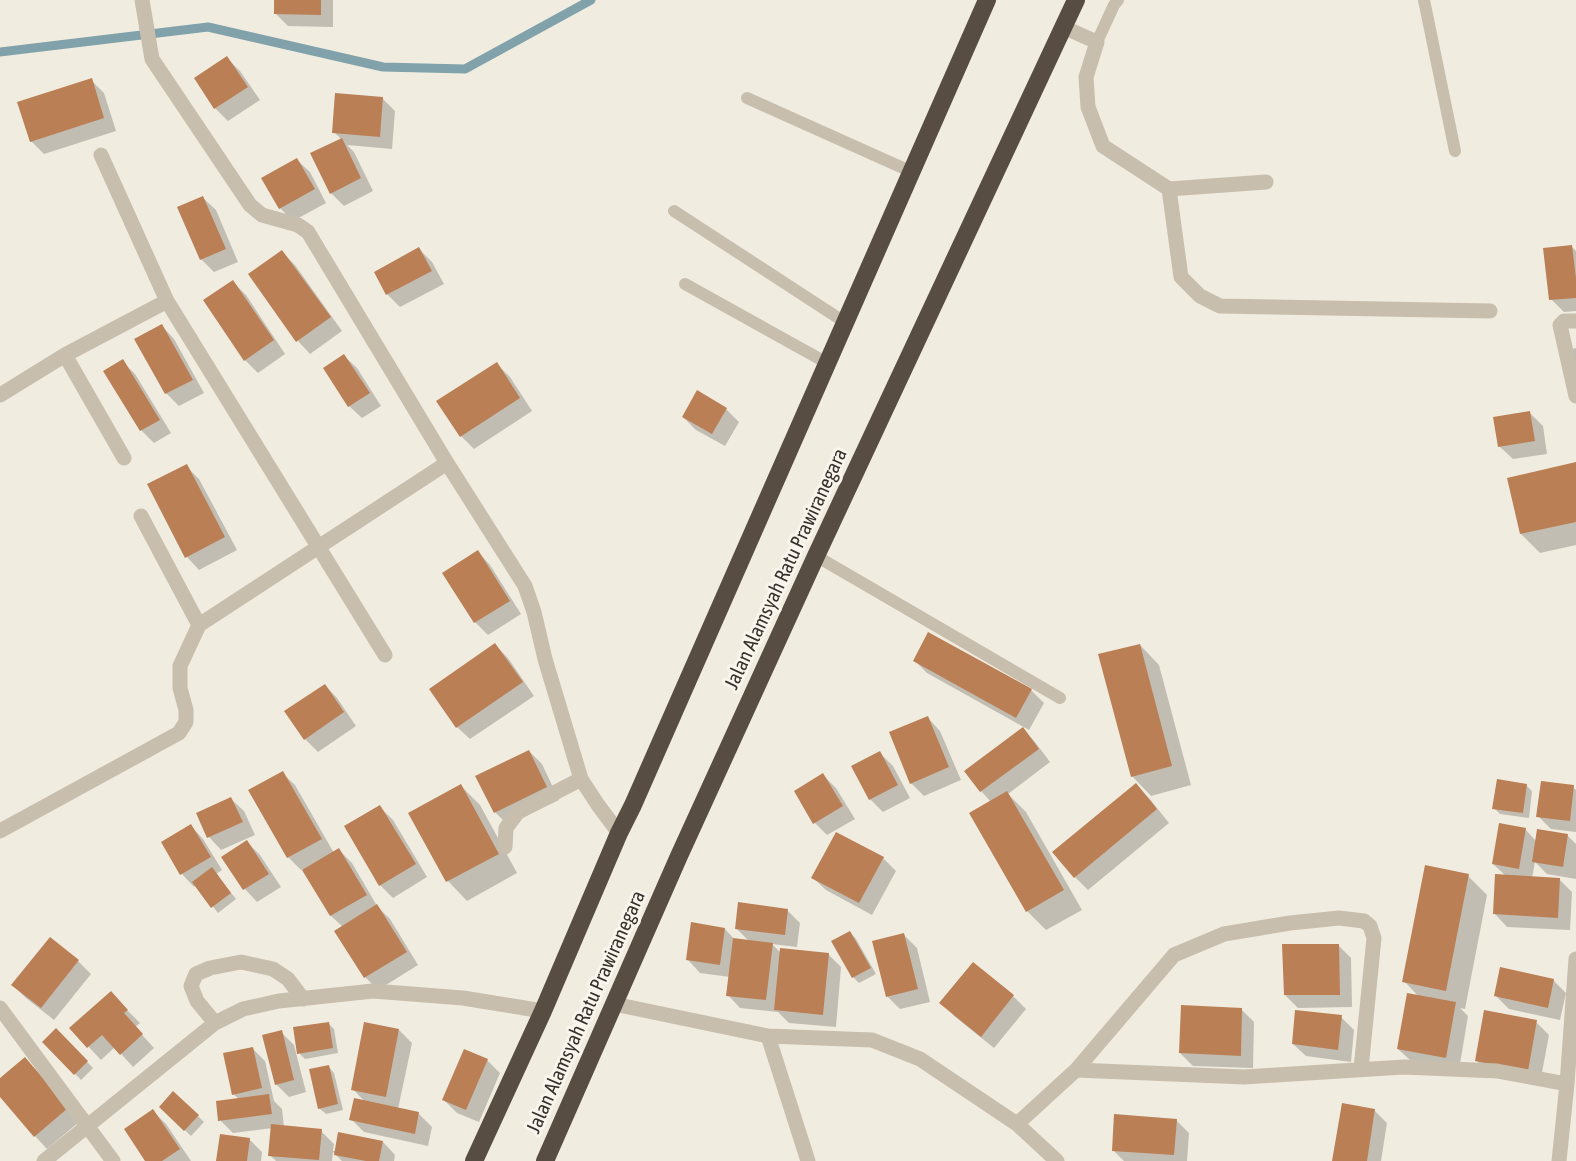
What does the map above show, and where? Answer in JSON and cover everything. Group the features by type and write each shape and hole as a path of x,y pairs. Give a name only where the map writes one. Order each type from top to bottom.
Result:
{"highway":[{"name":"Jalan Alamsyah Ratu Prawiranegara","path":"474,1161 543,1011 619,832 633,805 987,0"},
{"name":"Jalan Alamsyah Ratu Prawiranegara","path":"545,1161 679,856 816,556 1076,0"}],"street":[{"path":"142,3 152,59 250,205 262,215 298,225 308,232 525,586 581,779 619,832"},
{"path":"1063,27 1097,42 1086,77 1088,107 1103,146 1169,189 1266,182"},
{"path":"101,154 167,301 385,656"},
{"path":"1169,189 1181,277 1200,296 1220,306 1490,311"},
{"path":"0,395 65,356 167,301"},
{"path":"1576,321 1564,321 1560,326 1576,396"},
{"path":"65,356 124,458"},
{"path":"0,831 180,733 186,722 186,710 180,688 180,666 199,625 447,462"},
{"path":"141,516 199,625"},
{"path":"505,847 506,828 518,812 581,779"},
{"path":"1017,1124 1076,1070 1174,955 1224,934 1290,923 1339,918 1364,921 1370,926 1374,938 1361,1069"},
{"path":"1559,1161 1568,1084 1576,959"},
{"path":"215,1023 197,1001 191,986 196,974 210,968 241,962 273,969 288,979 303,999"},
{"path":"44,1161 215,1023 243,1009 279,1001 373,991 463,998 543,1011"},
{"path":"614,1004 768,1036 872,1040 921,1059 1017,1124 1057,1161"},
{"path":"0,1008 113,1161"},
{"path":"768,1036 808,1161"},
{"path":"1076,1070 1244,1077 1404,1067 1497,1071 1568,1084"}],"lane":[{"path":"1097,42 1118,0"},
{"path":"1424,0 1455,151"},
{"path":"747,98 912,172"},
{"path":"674,211 846,323"},
{"path":"685,284 827,363"},
{"path":"816,556 1060,698"}],"building":[{"path":"274,0 321,0 321,15 274,14"},
{"path":"227,56 248,87 214,109 194,78"},
{"path":"92,78 104,118 30,142 17,102"},
{"path":"335,93 383,97 380,137 332,133"},
{"path":"342,138 361,178 330,194 310,153"},
{"path":"297,158 315,189 279,209 261,178"},
{"path":"203,196 226,249 200,260 177,207"},
{"path":"1572,245 1576,298 1549,300 1543,248"},
{"path":"419,247 432,271 386,295 374,272"},
{"path":"282,250 331,317 296,342 248,274"},
{"path":"233,280 274,340 244,361 203,300"},
{"path":"162,324 193,380 165,394 134,339"},
{"path":"344,354 370,393 348,407 323,368"},
{"path":"123,359 160,420 140,431 103,371"},
{"path":"497,362 520,398 460,437 436,401"},
{"path":"697,390 727,408 712,434 682,417"},
{"path":"1530,411 1535,441 1498,447 1493,417"},
{"path":"1576,462 1576,522 1520,534 1507,478"},
{"path":"187,464 225,537 185,558 147,484"},
{"path":"478,550 510,601 474,623 442,573"},
{"path":"928,632 1032,689 1016,718 913,661"},
{"path":"495,643 523,682 456,728 429,689"},
{"path":"1140,644 1172,766 1131,777 1098,654"},
{"path":"325,684 344,712 304,740 284,711"},
{"path":"928,716 949,767 910,784 889,732"},
{"path":"1023,727 1039,749 980,792 964,771"},
{"path":"529,750 547,787 494,813 475,776"},
{"path":"880,751 898,785 869,800 851,766"},
{"path":"283,771 322,839 287,858 248,790"},
{"path":"823,773 843,806 813,824 794,791"},
{"path":"1497,779 1527,784 1523,813 1492,809"},
{"path":"1541,781 1574,785 1570,821 1536,817"},
{"path":"1136,783 1157,809 1074,878 1052,852"},
{"path":"461,784 499,854 446,882 408,813"},
{"path":"1007,791 1064,890 1026,912 969,813"},
{"path":"231,797 243,822 207,838 196,813"},
{"path":"380,805 416,864 379,886 344,826"},
{"path":"1499,823 1526,828 1519,869 1492,864"},
{"path":"191,824 211,857 180,875 161,842"},
{"path":"1537,829 1568,834 1563,867 1532,862"},
{"path":"836,832 884,857 859,903 811,878"},
{"path":"247,840 269,874 243,890 221,857"},
{"path":"339,848 367,895 330,916 302,870"},
{"path":"1425,865 1469,874 1446,991 1402,982"},
{"path":"212,867 231,893 211,908 192,882"},
{"path":"1495,874 1560,878 1558,918 1493,914"},
{"path":"738,902 788,909 785,935 735,929"},
{"path":"377,904 407,952 364,978 334,931"},
{"path":"691,922 725,928 720,965 686,960"},
{"path":"850,931 871,968 852,978 831,941"},
{"path":"904,933 918,989 886,997 872,941"},
{"path":"50,937 79,960 41,1008 11,985"},
{"path":"733,938 773,943 766,1000 726,996"},
{"path":"1282,944 1339,944 1340,995 1284,995"},
{"path":"780,948 829,953 823,1015 774,1010"},
{"path":"973,962 1014,995 981,1037 939,1003"},
{"path":"1500,967 1554,979 1548,1008 1494,996"},
{"path":"111,991 128,1010 124,1013 143,1034 120,1055 102,1035 87,1048 69,1028"},
{"path":"1407,993 1456,1002 1446,1058 1397,1049"},
{"path":"1181,1005 1242,1008 1241,1056 1179,1053"},
{"path":"1295,1010 1342,1015 1338,1050 1292,1044"},
{"path":"1484,1010 1537,1020 1528,1071 1475,1061"},
{"path":"329,1022 333,1048 297,1054 293,1027"},
{"path":"364,1022 399,1029 386,1097 351,1090"},
{"path":"56,1028 88,1061 74,1075 42,1042"},
{"path":"282,1030 294,1080 275,1085 262,1035"},
{"path":"253,1047 262,1088 232,1095 223,1053"},
{"path":"464,1049 488,1059 466,1110 442,1100"},
{"path":"25,1057 68,1108 34,1137 0,1097 0,1078"},
{"path":"329,1065 338,1104 318,1109 309,1069"},
{"path":"173,1091 199,1115 184,1131 159,1107"},
{"path":"269,1094 272,1114 218,1121 216,1101"},
{"path":"354,1098 419,1112 415,1134 349,1120"},
{"path":"1342,1103 1375,1109 1367,1161 1332,1161"},
{"path":"153,1109 180,1149 162,1161 145,1161 124,1129"},
{"path":"1114,1114 1177,1119 1174,1155 1112,1151"},
{"path":"271,1124 322,1129 319,1160 268,1156"},
{"path":"338,1132 383,1141 379,1161 334,1155"},
{"path":"220,1134 250,1138 247,1161 216,1161"}],"waterway":[{"path":"0,52 208,27 383,67 465,69 591,0"}]}
